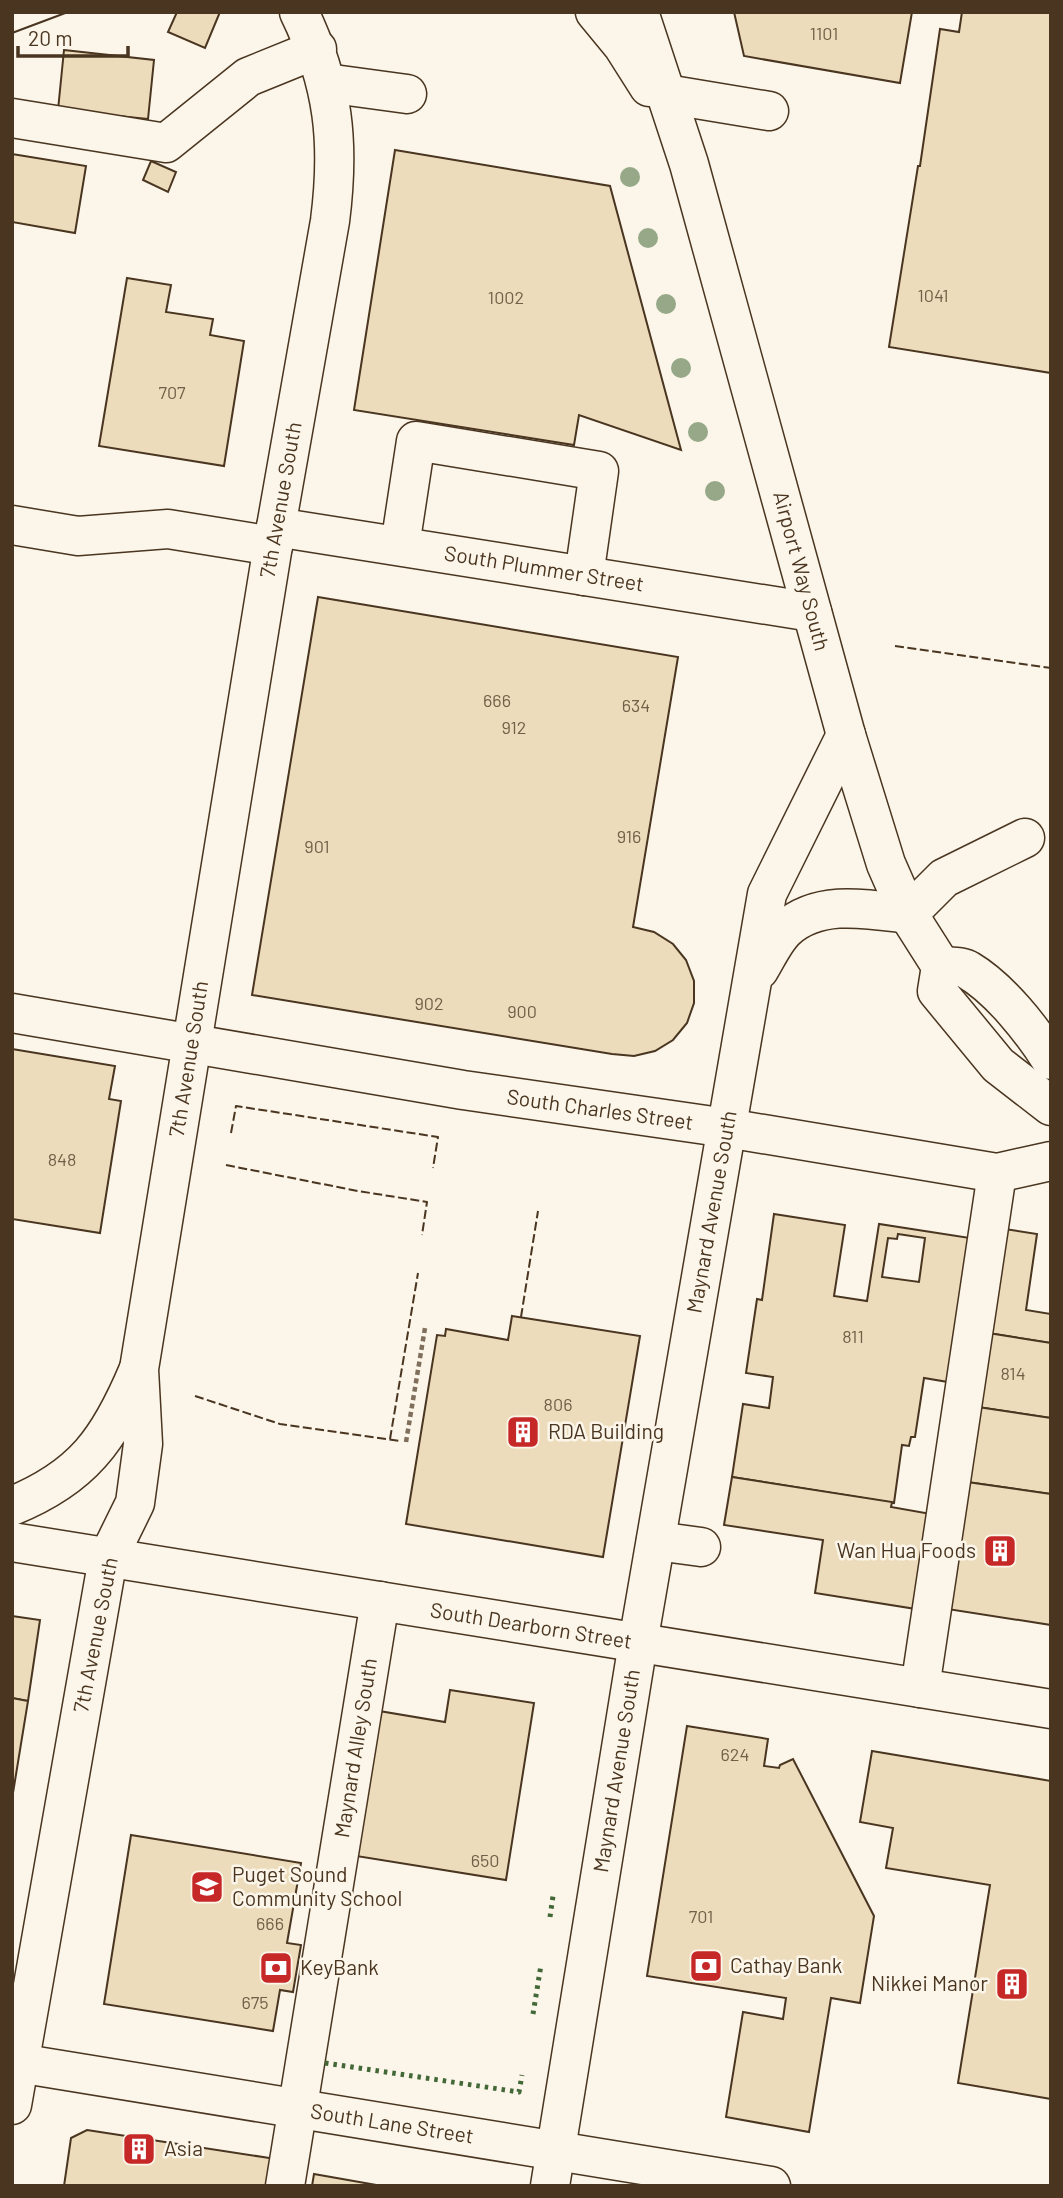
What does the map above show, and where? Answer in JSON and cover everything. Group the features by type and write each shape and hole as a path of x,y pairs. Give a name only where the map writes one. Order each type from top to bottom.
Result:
{"street":[{"name":"7th Avenue South","path":"12,2105 16,2063 108,1558 135,1503 143,1444 138,1369 274,536 330,221 336,149 321,66 299,12"},
{"name":"Airport Way South","path":"595,12 645,78 689,164"},
{"name":"Airport Way South","path":"639,12 689,164 846,735 886,864 908,915 941,966 937,991 998,1065 1051,1106"},
{"path":"12,118 166,143 248,77 321,66 407,93"},
{"path":"666,94 769,111"},
{"path":"400,547 416,441 599,471 584,576"},
{"name":"South Plummer Street","path":"12,525 78,536 168,529 400,547 813,612"},
{"name":"Maynard Avenue South","path":"553,2168 638,1643 767,894 846,735"},
{"path":"908,915 944,878 1026,838"},
{"name":"Maynard Avenue South","path":"750,983 786,929 817,910 863,909 908,915"},
{"path":"941,966 967,969 1000,997 1033,1032 1051,1060"},
{"name":"South Charles Street","path":"12,1013 463,1090 726,1128 997,1172 1051,1161"},
{"path":"920,1688 997,1172"},
{"path":"12,1506 56,1486 85,1461 117,1414 138,1369"},
{"path":"656,1541 701,1547"},
{"name":"South Dearborn Street","path":"12,1542 1051,1709"},
{"name":"Maynard Alley South","path":"285,2186 380,1601"},
{"name":"South Lane Street","path":"16,2063 298,2109 553,2168 771,2186"}],"path":[{"path":"406,1442 425,1328"}],"building":[{"path":"177,12 220,12 205,48 168,32"},
{"path":"734,12 912,12 900,83 744,56"},
{"path":"962,12 1051,12 1051,373 889,347 940,29 959,32"},
{"path":"64,50 154,60 148,119 58,110"},
{"path":"395,150 610,186 681,450 579,415 574,445 354,410"},
{"path":"12,154 86,166 75,233 12,222"},
{"path":"151,161 176,172 168,192 143,180"},
{"path":"127,278 171,285 166,312 213,319 210,335 244,341 224,466 99,446"},
{"path":"318,597 678,657 633,927 654,932 673,944 686,960 694,981 694,1003 687,1023 673,1040 655,1051 634,1056 612,1054 252,995"},
{"path":"12,1049 115,1066 109,1099 121,1101 100,1233 12,1219"},
{"path":"774,1214 845,1225 834,1296 867,1301 879,1224 970,1238 948,1382 924,1378 915,1437 911,1437 909,1446 902,1445 894,1503 732,1477 743,1404 769,1408 773,1377 746,1373 757,1299 762,1300","holes":["898,1234 925,1238 919,1282 882,1277 888,1238 897,1239"]},
{"path":"998,1228 1037,1234 1026,1310 1051,1314 1051,1343 982,1332"},
{"name":"RDA Building","path":"512,1316 640,1336 603,1557 406,1524 437,1335 445,1336 446,1329 508,1340"},
{"path":"982,1332 1051,1343 1051,1418 971,1406"},
{"path":"971,1406 1051,1418 1051,1494 960,1481"},
{"path":"732,1477 892,1502 891,1507 931,1514 916,1609 815,1593 823,1540 724,1525"},
{"name":"Wan Hua Foods","path":"960,1481 1051,1494 1051,1625 941,1608"},
{"path":"12,1616 40,1620 28,1701 12,1698"},
{"path":"450,1690 534,1703 506,1880 350,1855 373,1710 445,1722"},
{"path":"12,1698 28,1701 12,1799"},
{"path":"687,1726 768,1739 764,1766 779,1768 793,1759 874,1916 860,2003 831,1998 809,2132 726,2117 743,2012 783,2019 786,1998 647,1976"},
{"name":"Nikkei Manor","path":"872,1751 1051,1781 1051,2099 958,2083 990,1885 886,1868 893,1828 860,1822"},
{"path":"131,1835 301,1863 287,1943 301,1945 293,1992 280,1990 273,2031 104,2004"},
{"name":"Asia","path":"87,2130 276,2159 272,2186 64,2186 71,2138"},
{"path":"314,2174 382,2186 312,2186"}],"tram line":[{"path":"12,33 68,12"}],"hedge":[{"path":"550,1917 553,1896"},
{"path":"533,2014 541,1965"},
{"path":"325,2063 519,2092 522,2075"}],"fence":[{"path":"895,646 1051,668"},
{"path":"231,1133 236,1106 438,1137 433,1168"},
{"path":"226,1165 427,1202 422,1235"},
{"path":"521,1317 538,1211"},
{"path":"390,1439 418,1273"},
{"path":"195,1396 280,1424 400,1441"}],"place":[{"name":"RDA Building","path":"523,1432"},
{"name":"Wan Hua Foods","path":"1000,1551"},
{"name":"Puget Sound Community School","path":"207,1887"},
{"name":"Cathay Bank","path":"706,1966"},
{"name":"KeyBank","path":"276,1968"},
{"name":"Nikkei Manor","path":"1012,1984"},
{"name":"Asia","path":"139,2149"}]}
